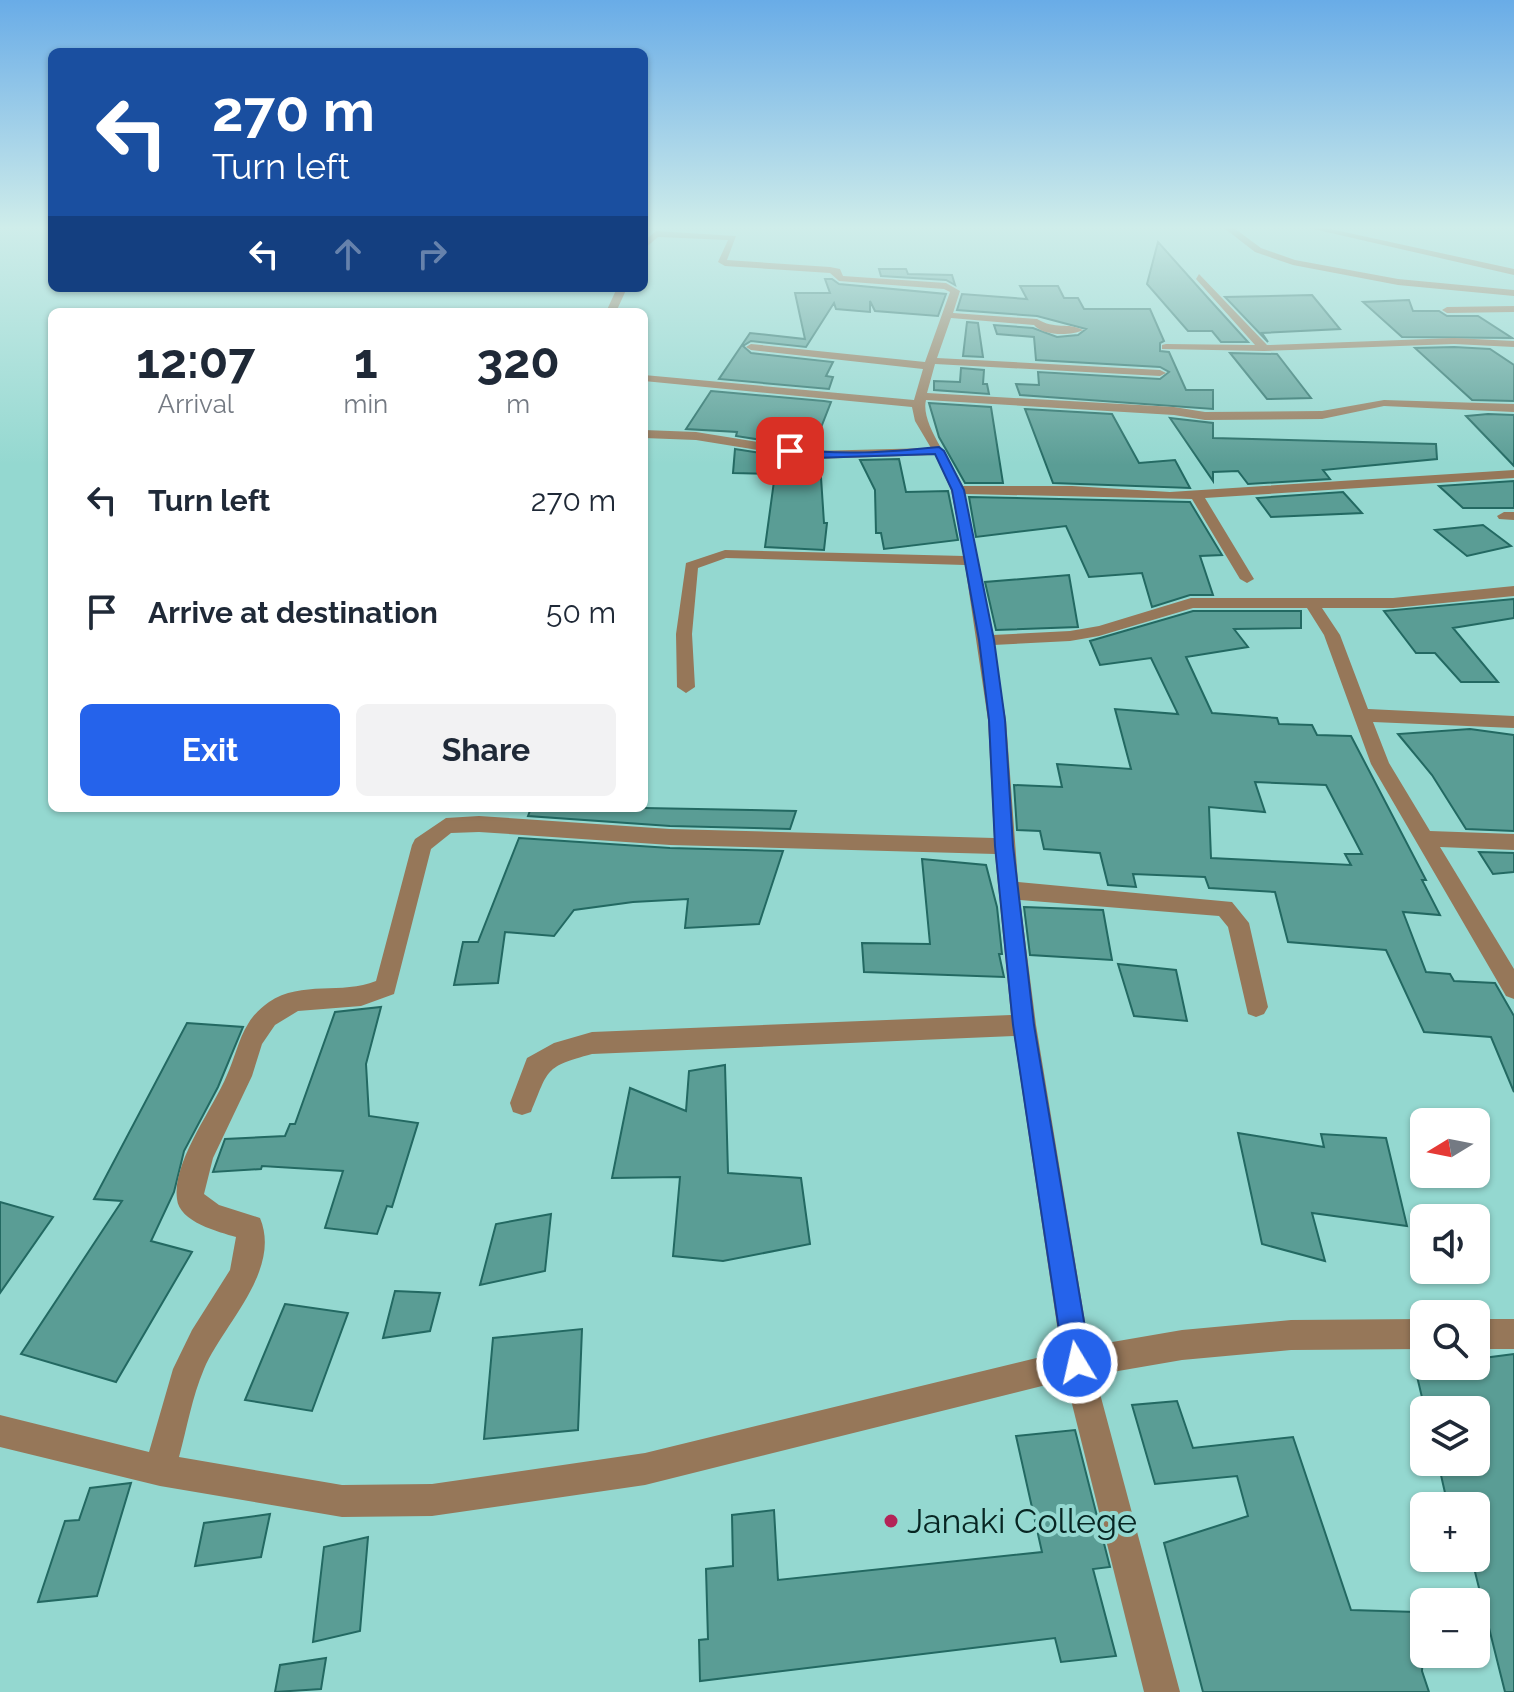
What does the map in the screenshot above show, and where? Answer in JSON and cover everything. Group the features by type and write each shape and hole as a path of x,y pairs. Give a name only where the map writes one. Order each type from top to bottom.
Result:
{"street":[{"path":"949,307 919,400 921,421 958,490 987,640 997,720 1004,846 1024,1025 1077,1363 1162,1692"},
{"path":"1226,307 1264,348"},
{"path":"1447,310 1514,309"},
{"path":"946,315 1037,322 1043,329 1078,330"},
{"path":"1166,347 1264,348 1454,341 1514,344"},
{"path":"751,347 930,364 1160,373"},
{"path":"648,378 919,400 1174,411 1205,416 1257,413 1322,415 1384,403 1514,408"},
{"path":"648,434 696,436 813,455 939,451"},
{"path":"958,490 1072,490 1170,496 1514,474"},
{"path":"1195,493 1247,579"},
{"path":"686,687 684,634 691,566 710,557 725,554 972,561"},
{"path":"987,640 1070,636 1099,631 1191,603 1393,603 1514,591"},
{"path":"1312,604 1332,635 1380,764 1514,989"},
{"path":"1363,715 1514,722"},
{"path":"160,1470 193,1357 242,1278 252,1250 250,1228 212,1216 190,1200 190,1177 237,1081 253,1037 266,1019 281,1007 304,998 359,997 386,987 422,845 446,826 479,824 670,837 1004,846"},
{"path":"1422,838 1514,842"},
{"path":"1009,890 1225,908 1238,923 1256,1007"},
{"path":"522,1103 536,1066 562,1051 592,1043 1024,1025"},
{"path":"0,1431 160,1470 342,1501 432,1500 645,1469 1077,1363 1182,1345 1291,1335 1410,1334"},
{"path":"1490,1334 1514,1334"}],"building":[{"path":"798,307 831,307 806,347 751,341 743,346 751,353 833,362 826,376 833,377 829,389 719,379 750,333 805,339"},
{"path":"870,307 870,312 836,309"},
{"path":"873,307 941,307 938,316 875,311"},
{"path":"958,307 1150,309 1164,341 1160,343 1160,351 1169,352 1186,390 1213,390 1213,409 1020,395 1016,384 1039,385 1038,372 1160,379 1169,372 1160,367 1036,360 1034,337 997,334 994,325 1033,328 1057,337 1078,335 1086,329 1037,316 957,310"},
{"path":"1167,307 1216,307 1248,342 1221,342 1212,331 1188,331"},
{"path":"1235,307 1322,307 1340,329 1262,333 1268,342"},
{"path":"1369,307 1412,307 1413,311 1439,311 1447,316 1478,316 1512,338 1402,337"},
{"path":"967,322 978,323 983,357 963,356"},
{"path":"1415,348 1490,349 1514,365 1514,401 1472,400"},
{"path":"1230,353 1277,354 1311,398 1267,399"},
{"path":"961,368 984,370 983,384 987,384 989,394 934,390 934,381 960,382"},
{"path":"711,391 831,402 813,448 736,436 737,432 686,429"},
{"path":"929,403 991,407 1003,483 965,483 939,437"},
{"path":"1025,409 1112,414 1139,463 1175,460 1190,488 1053,483"},
{"path":"1514,415 1514,466 1466,416"},
{"path":"1170,418 1213,423 1213,438 1436,444 1437,459 1323,470 1330,479 1248,484 1238,471 1213,472 1213,481"},
{"path":"735,449 820,462 824,523 827,523 824,550 765,547 775,474 733,473"},
{"path":"899,459 906,492 948,491 958,540 884,549 881,533 876,533 875,490 860,460"},
{"path":"1514,481 1514,508 1463,508 1439,486"},
{"path":"1343,492 1362,513 1271,517 1257,498"},
{"path":"969,497 1190,502 1222,555 1200,556 1213,595 1190,595 1152,607 1142,573 1089,577 1066,526 976,537"},
{"path":"1483,525 1511,546 1467,556 1435,530"},
{"path":"1069,575 1078,627 996,630 985,582"},
{"path":"1514,599 1514,618 1453,628 1498,682 1461,682 1435,653 1416,653 1384,611"},
{"path":"1193,611 1301,611 1301,628 1234,629 1248,647 1186,657 1212,713 1277,718 1279,724 1312,725 1317,735 1351,736 1426,880 1422,880 1440,915 1403,912 1426,972 1450,974 1454,981 1495,983 1514,1016 1514,1092 1491,1037 1424,1032 1386,950 1288,942 1275,892 1209,888 1205,877 1133,874 1136,887 1108,885 1100,853 1044,849 1040,831 1017,830 1014,785 1062,787 1057,764 1131,769 1115,709 1178,714 1151,658 1100,665 1090,641","holes":["1255,782 1326,785 1362,854 1345,854 1351,865 1211,858 1209,807 1265,812"]},
{"path":"1470,729 1514,735 1514,831 1466,829 1432,775 1398,734"},
{"path":"648,808 796,811 790,829 670,826 528,816 530,812 648,812"},
{"path":"519,838 670,848 783,851 759,924 685,928 688,899 574,910 554,936 505,932 498,983 454,985 463,942 478,942"},
{"path":"1479,852 1514,853 1514,872 1493,874"},
{"path":"922,859 986,865 997,907 1002,954 999,954 1004,977 864,972 862,943 930,944"},
{"path":"1024,907 1103,910 1112,960 1030,955"},
{"path":"1118,964 1176,970 1187,1021 1134,1016"},
{"path":"381,1007 366,1064 369,1116 418,1123 392,1207 387,1206 377,1234 325,1228 343,1171 262,1166 261,1169 213,1172 225,1139 285,1136 290,1124 295,1124 335,1012"},
{"path":"187,1023 243,1027 218,1087 184,1151 174,1192 151,1241 192,1252 116,1382 21,1354 122,1201 94,1199"},
{"path":"725,1065 728,1173 801,1178 810,1244 723,1261 673,1256 680,1177 612,1178 630,1088 686,1111 689,1071"},
{"path":"1238,1133 1324,1147 1321,1134 1386,1138 1407,1226 1312,1213 1325,1261 1262,1244"},
{"path":"0,1202 53,1217 0,1293"},
{"path":"551,1214 545,1271 480,1285 496,1224"},
{"path":"395,1291 440,1293 430,1331 383,1338"},
{"path":"285,1304 348,1313 312,1411 245,1400"},
{"path":"582,1329 578,1430 484,1439 493,1338"},
{"path":"1514,1354 1514,1692 1505,1692 1490,1632 1490,1588 1479,1588 1475,1572 1490,1572 1490,1492 1445,1492 1441,1476 1490,1476 1490,1396 1422,1396 1418,1380 1490,1380 1490,1357"},
{"path":"1177,1401 1193,1448 1293,1437 1351,1610 1410,1612 1410,1668 1422,1668 1429,1692 1203,1692 1164,1543 1248,1516 1237,1476 1155,1484 1132,1405"},
{"path":"1075,1430 1110,1567 1093,1569 1116,1656 1061,1662 1055,1638 700,1681 699,1640 708,1639 706,1569 733,1566 732,1515 774,1510 778,1580 1042,1552 1016,1436"},
{"path":"131,1483 97,1596 38,1602 65,1521 79,1520 90,1488"},
{"path":"270,1514 261,1557 195,1566 204,1523"},
{"path":"368,1537 360,1631 313,1642 324,1547"},
{"path":"326,1658 321,1689 275,1692 280,1665"}],"place":[{"name":"Janaki College","path":"891,1521"}],"route":[{"path":"790,451 813,455 939,451 958,490 987,640 997,720 1004,846 1024,1025 1077,1363"}]}
